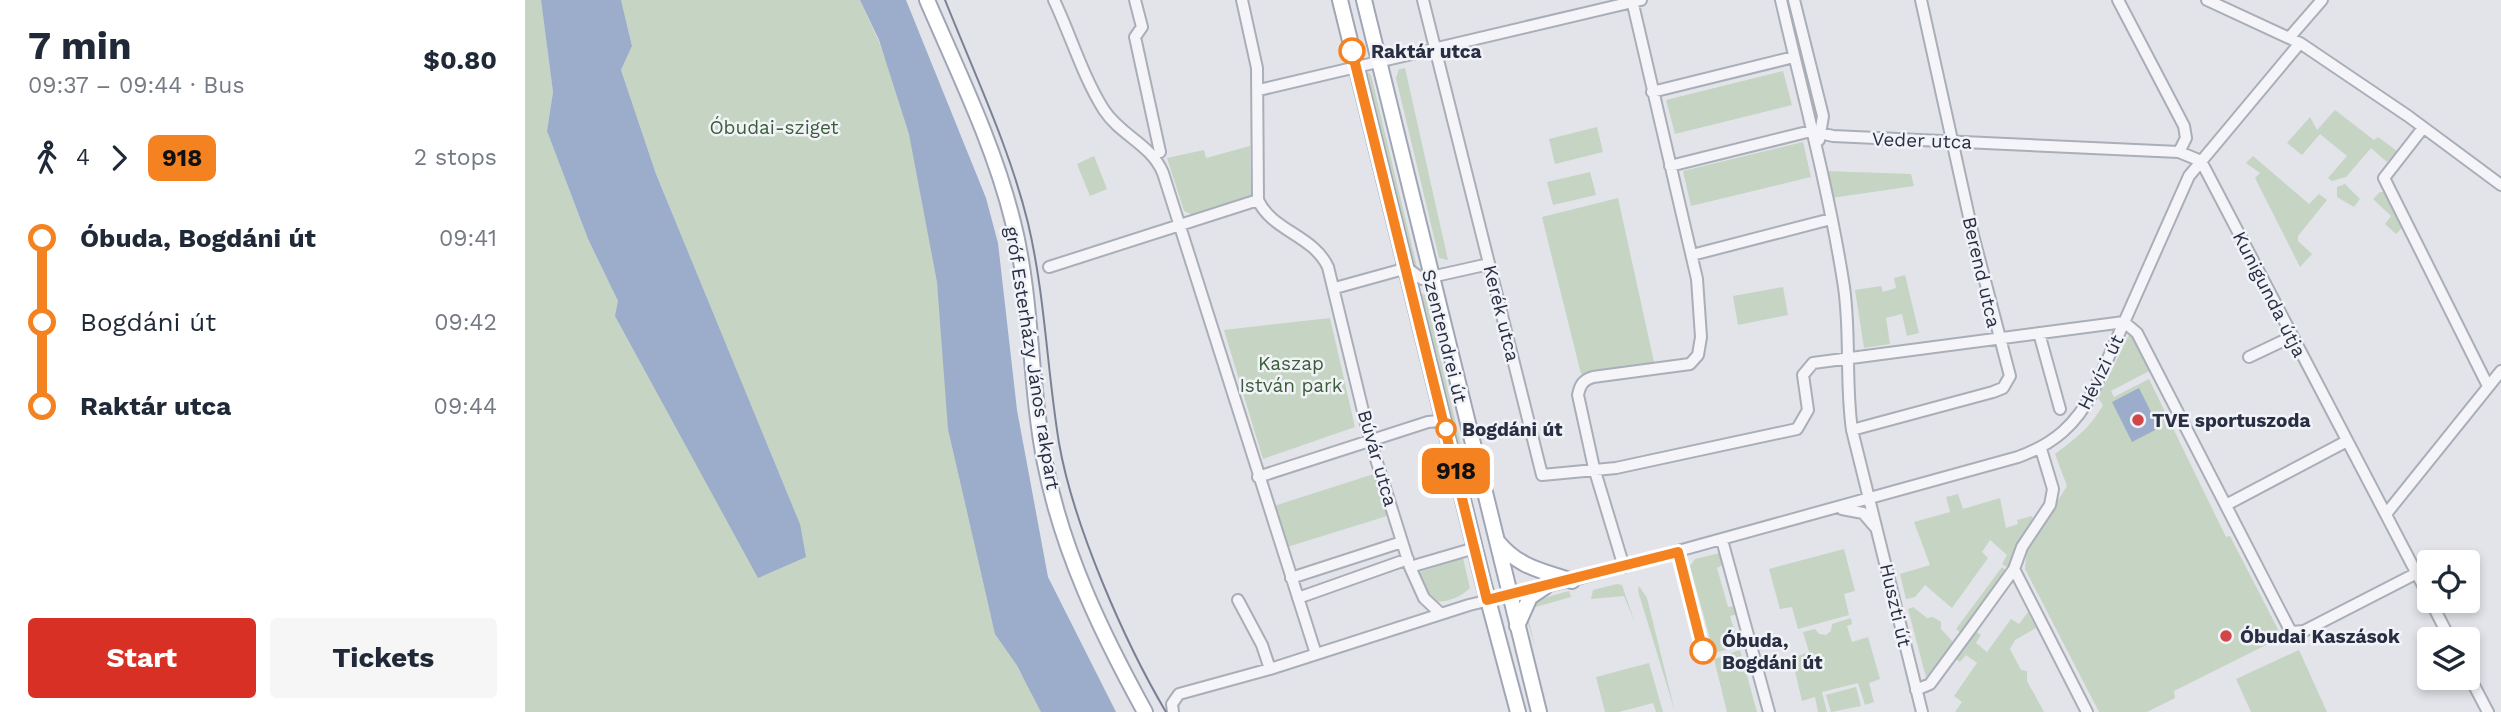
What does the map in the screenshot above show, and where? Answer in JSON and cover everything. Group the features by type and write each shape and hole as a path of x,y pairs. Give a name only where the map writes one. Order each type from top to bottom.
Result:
{"main road":[{"name":"gróf Esterházy János rakpart","path":"927,0 987,143 1012,219 1025,288 1045,463 1062,529 1101,624 1146,712"},
{"name":"Szentendrei út","path":"1340,0 1487,600 1518,712"},
{"name":"Szentendrei út","path":"1364,0 1430,278 1539,712"},
{"path":"1495,539 1509,556 1521,564 1572,580"},
{"path":"1517,626 1530,597 1545,587"}],"street":[{"path":"1054,0 1103,108 1116,125 1152,153 1159,163 1182,225 1258,477 1316,654"},
{"path":"1135,0 1142,27 1135,37 1160,152"},
{"path":"1049,267 1258,200 1259,90 1242,0"},
{"name":"Kerék utca","path":"1423,0 1438,50 1542,475 1594,468"},
{"path":"1781,0 1816,132"},
{"path":"1794,0 1823,116 1816,132"},
{"name":"Berend utca","path":"1852,430 2003,388 2010,376 1998,338 1921,0"},
{"path":"2118,0 2184,126 2186,138 2179,152 2201,161"},
{"path":"2207,0 2294,41 2423,128 2501,185"},
{"name":"Hévízi út","path":"2041,449 2056,440 2085,408 2189,176 2294,41 2322,0"},
{"path":"1259,90 1438,50 1635,1 1652,92 1692,255 1701,337 1696,359 1684,366 1586,379 1578,395 1594,468 1624,567"},
{"path":"1652,92 1794,57"},
{"path":"2423,128 2384,178 2488,386"},
{"name":"Veder utca","path":"1670,166 1816,132 1954,142 2179,152"},
{"name":"Huszti út","path":"1816,132 1816,149 1850,333 1847,398 1852,430 1921,712"},
{"name":"Kunigunda útja","path":"2201,161 2417,573"},
{"name":"Búvár utca","path":"1258,200 1266,215 1321,253 1335,288 1370,440 1402,542 1424,598 1441,614"},
{"path":"1692,255 1831,219"},
{"path":"1335,288 1400,270 1404,262 1415,277 1430,278 1489,264"},
{"path":"1594,468 1616,468 1797,429 1808,410 1803,375 1813,363 2125,322 2137,333 2291,632 2304,631 2417,573"},
{"path":"2039,333 2060,409"},
{"path":"2249,357 2291,337"},
{"path":"2386,513 2501,371"},
{"path":"1258,477 1411,427 1438,421 1446,430"},
{"path":"2226,505 2347,441"},
{"path":"1172,711 1172,704 1179,694 1271,669 1487,600 1624,567 2041,449 2053,489 2052,500 2022,547 2014,569 1930,684 1916,690"},
{"path":"1835,509 1863,513 1879,532"},
{"path":"1722,540 1769,712"},
{"path":"1291,578 1402,542"},
{"path":"1298,598 1409,563 1475,548"},
{"path":"2014,569 2087,712"},
{"path":"1238,600 1262,645 1271,669"},
{"path":"2476,690 2488,712"}],"green space":[{"name":"Óbudai-sziget","path":"525,0 541,0 553,92 547,131 588,239 618,301 800,524 656,174 621,70 632,46 621,0 860,0 879,42 913,133 941,242 955,459 991,616 999,622 1018,669 1044,712 525,712"},
{"path":"1405,68 1448,260 1439,258 1396,78 1399,69"},
{"path":"1783,71 1792,105 1675,134 1666,100"},
{"path":"1368,72 1371,75 1418,271 1412,270 1364,74"},
{"path":"2335,110 2374,140 2378,137 2397,151 2387,162 2371,148 2346,177 2332,181 2328,178 2347,156 2320,134 2302,155 2287,143 2310,117 2317,130"},
{"path":"1597,127 1603,152 1555,164 1549,139"},
{"path":"1803,142 1811,177 1691,206 1683,171"},
{"path":"1250,146 1251,196 1193,215 1184,211 1167,158 1204,150 1206,158"},
{"path":"1094,156 1107,189 1090,196 1077,164"},
{"path":"2253,156 2309,204 2319,194 2327,200 2298,236 2298,241 2312,254 2300,267 2255,178 2260,173 2246,163"},
{"path":"1825,171 1911,174 1914,186 1831,198"},
{"path":"1590,172 1596,195 1553,205 1547,182"},
{"path":"2345,184 2360,199 2354,207 2337,197 2337,187"},
{"path":"2380,192 2384,192 2402,228 2396,234 2385,224 2391,216 2373,199"},
{"path":"1618,198 1654,362 1581,374 1542,217"},
{"path":"1905,275 1919,333 1907,336 1902,314 1886,318 1890,344 1864,348 1855,290 1881,286 1883,292 1896,288 1894,278"},
{"path":"1783,287 1788,315 1738,325 1733,296"},
{"path":"1417,292 1425,295 1472,490 1463,472"},
{"name":"Kaszap István park","path":"1330,318 1355,427 1263,459 1224,330"},
{"path":"2133,334 2151,370 2111,391 2114,397 2149,379 2226,537 2230,536 2282,637 2174,691 2175,698 2147,712 2099,712 2025,569 2027,549 2067,486 2055,454 2082,432 2098,413 2103,405 2098,398 2129,335"},
{"path":"1374,474 1387,516 1287,547 1274,506"},
{"path":"1958,494 1963,509 2000,498 2006,528 2018,524 2017,520 2032,516 2034,522 2016,548 2009,569 2002,564 2007,555 1990,540 1982,552 1988,558 1952,608 1925,585 1915,597 1906,599 1900,574 1930,565 1914,522 1950,512 1946,497"},
{"path":"1844,549 1855,591 1844,594 1849,615 1798,629 1792,607 1780,609 1769,569"},
{"path":"1720,553 1724,564 1717,568 1728,607 1735,606 1737,614 1730,616 1739,646 1714,653 1690,566 1695,559"},
{"path":"1463,558 1470,588 1452,599 1431,600 1418,580 1420,572"},
{"path":"2002,567 2007,571 1961,633 1956,629"},
{"path":"1622,585 1635,623 1624,596 1591,599 1593,590"},
{"path":"1639,586 1647,598 1675,712 1638,591"},
{"path":"1569,591 1571,597 1532,608 1528,618 1536,649 1526,617 1533,601"},
{"path":"1913,607 1927,618 1933,617 1941,622 1941,629 1954,643 1926,677 1908,609"},
{"path":"2028,612 2036,628 2015,640 2010,649 2021,670 2027,671 2027,681 2044,712 1955,712 1962,702 1954,696 1977,663 1966,655 1960,662 1954,658 1974,630 1981,635 1976,643 1987,652 2011,619 2019,624"},
{"path":"1851,618 1852,624 1847,626 1852,642 1868,637 1880,679 1869,683 1874,702 1865,705 1858,683 1822,692 1827,712 1818,712 1815,697 1802,701 1792,658 1809,652 1803,632 1815,629 1819,634 1826,635 1831,631 1832,624"},
{"path":"1740,650 1757,712 1727,712 1714,659"},
{"path":"2299,650 2327,712 2251,712 2236,679"},
{"path":"1649,663 1663,712 1656,712 1653,703 1619,712 1605,712 1596,677"},
{"path":"1856,687 1861,706 1831,712 1826,695"}],"water":[{"path":"541,0 621,0 632,46 621,70 656,174 800,524 806,557 758,578 615,316 618,301 588,239 547,131 553,92"},
{"path":"860,0 906,0 986,198 998,243 1017,410 1048,577 1116,712 1041,712 1016,664 995,634 948,429 937,282 909,134 879,40"},
{"name":"TVE sportuszoda","path":"2139,388 2159,428 2132,442 2112,402"}],"tram line":[{"path":"945,0 1001,138 1028,223 1038,277 1059,443 1076,509 1117,617 1166,712"}],"bus line":[{"name":"918","path":"1352,51 1487,600 1678,552 1703,651"}],"place":[{"name":"Raktár utca","path":"1352,51"},
{"name":"TVE sportuszoda","path":"2138,420"},
{"name":"Bogdáni út","path":"1446,429"},
{"name":"Óbudai Kaszások","path":"2226,636"},
{"name":"Óbuda, Bogdáni út","path":"1703,651"}]}
